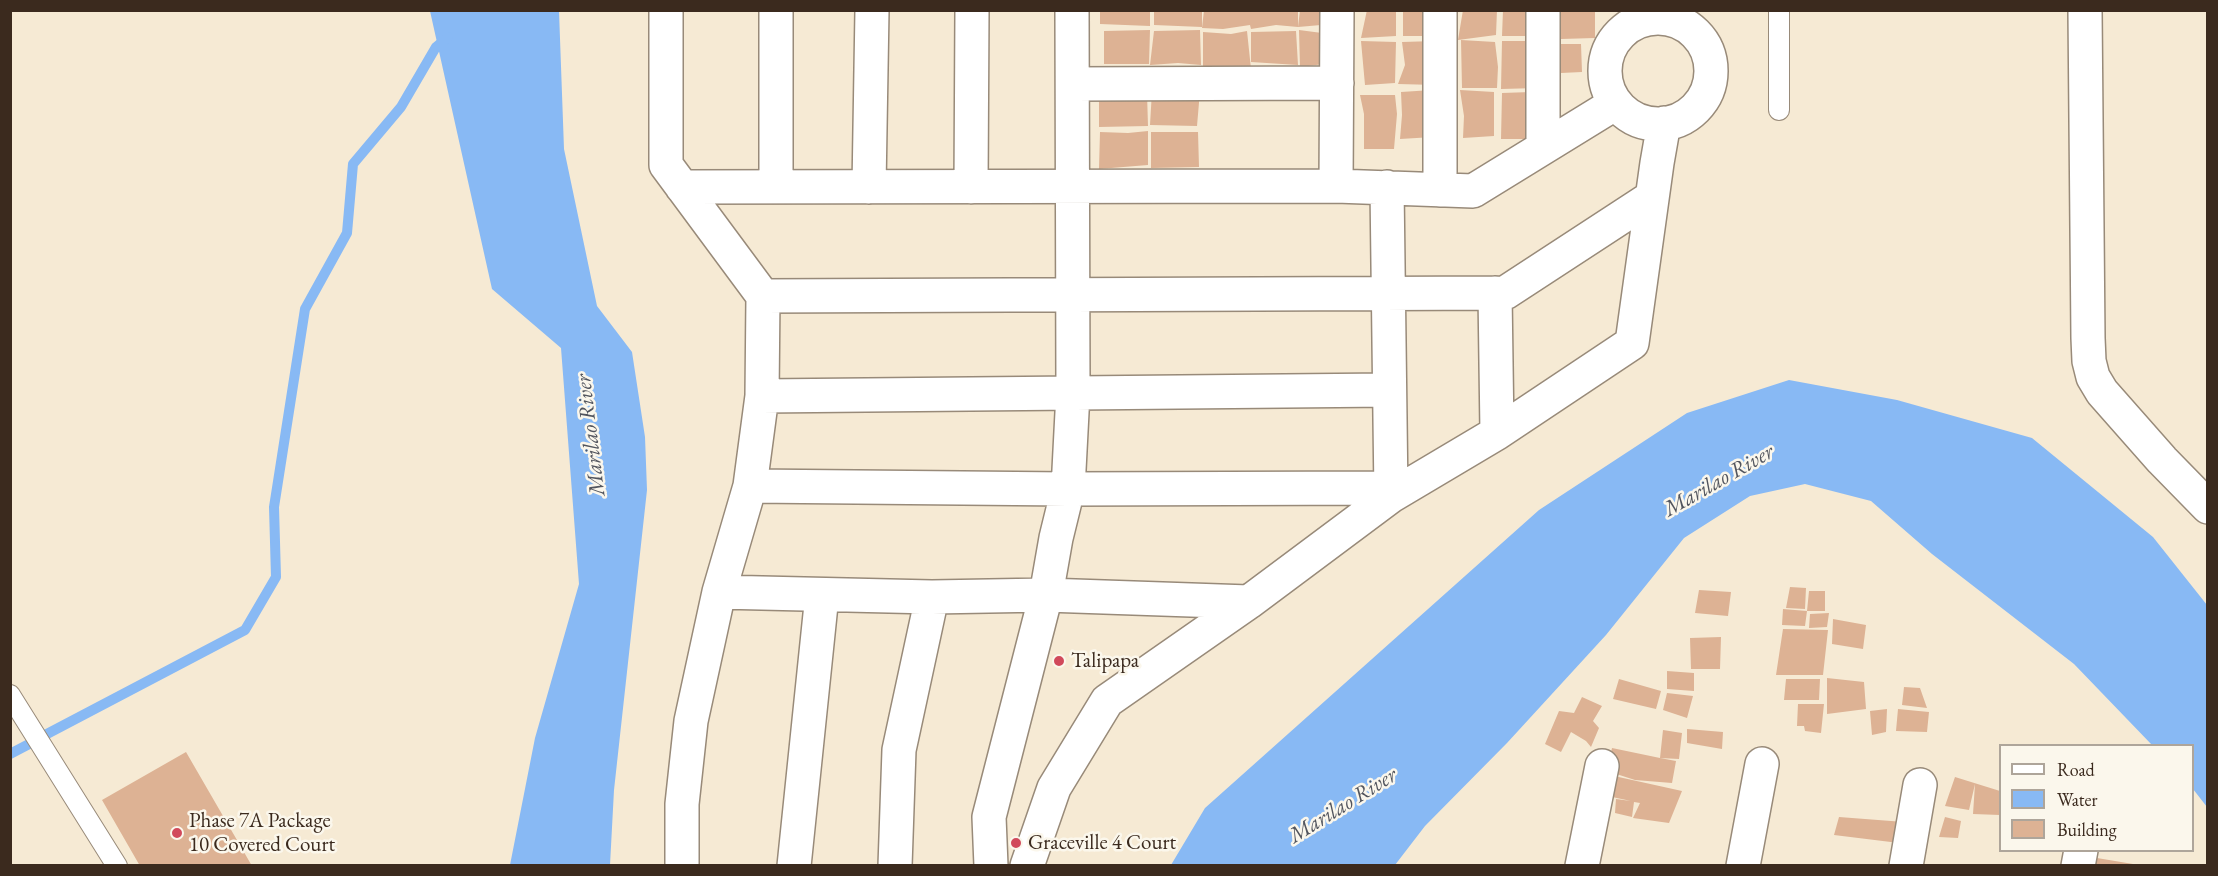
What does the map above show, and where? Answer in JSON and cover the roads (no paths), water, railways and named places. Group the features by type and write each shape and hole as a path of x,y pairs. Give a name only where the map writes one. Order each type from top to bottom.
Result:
{"street":[{"path":"666,10 666,165 763,296 762,396 750,486 719,592 691,721 682,804 682,866"},
{"path":"776,10 776,187"},
{"path":"869,187 872,10"},
{"path":"971,187 972,10"},
{"path":"991,866 989,817 1046,595 1068,489 1073,393 1072,10"},
{"path":"1336,186 1337,10"},
{"path":"1440,10 1440,190"},
{"path":"1543,146 1544,10"},
{"path":"2085,10 2088,338 2093,377 2102,392 2139,435 2208,507"},
{"path":"1658,14 1689,27 1700,38 1708,52 1712,68 1710,84 1704,98 1694,111 1680,119 1664,123 1646,122 1629,116 1616,103 1605,76 1610,47 1619,35 1630,26 1658,14"},
{"path":"1072,84 1337,83"},
{"path":"682,187 1336,186 1473,191 1616,103"},
{"path":"1028,866 1054,788 1107,701 1249,602 1391,492 1497,433 1632,343 1664,123"},
{"path":"1387,187 1391,492"},
{"path":"763,296 1505,293 1652,197"},
{"path":"1495,293 1497,433"},
{"path":"762,396 1389,390"},
{"path":"750,486 1391,492"},
{"path":"719,592 932,597 1046,595 1249,602"},
{"path":"794,866 822,594"},
{"path":"895,866 899,750 932,597"},
{"path":"1743,866 1762,764"},
{"path":"1582,866 1602,766"},
{"path":"1906,866 1920,785"}],"lane":[{"path":"1779,10 1779,110"},
{"path":"10,695 117,866"}],"water":[{"name":"Marilao River","path":"430,11 559,11 564,149 597,306 632,352 645,437 647,490 614,790 610,865 510,865 535,738 579,584 561,348 492,289"},
{"name":"Marilao River","path":"1789,380 1897,400 2032,438 2153,537 2207,605 2207,807 2194,790 2194,744 2151,744 2074,664 1932,554 1871,501 1805,484 1750,496 1684,538 1606,635 1507,743 1425,826 1395,865 1171,865 1205,808 1539,510 1687,413"}],"waterway":[{"path":"45,735 245,630 276,577 274,507 305,309 347,233 353,164 401,107 436,47 448,37"},
{"path":"10,754 31,743"}],"place":[{"name":"Talipapa","path":"1059,661"},
{"name":"Phase 7A Package 10 Covered Court","path":"177,833"},
{"name":"Graceville 4 Court","path":"1016,843"}]}
